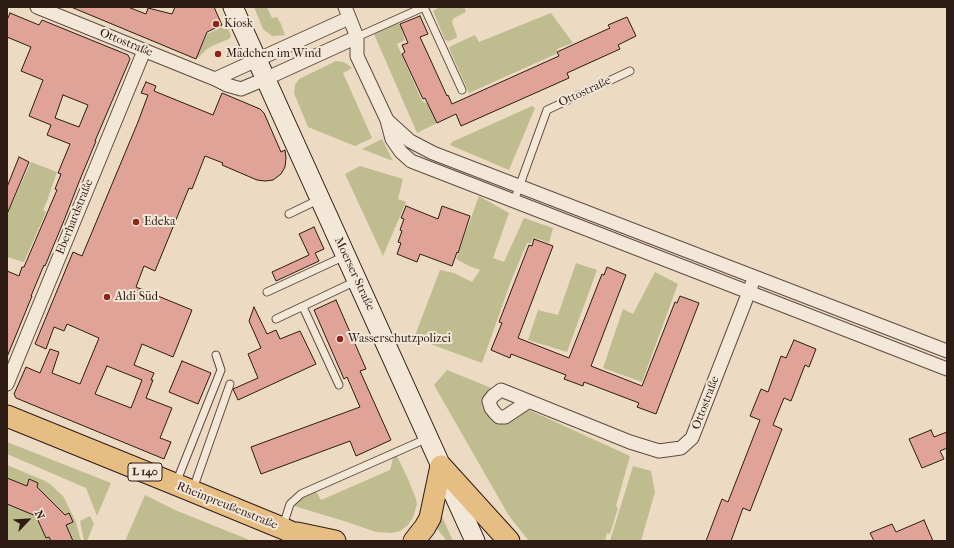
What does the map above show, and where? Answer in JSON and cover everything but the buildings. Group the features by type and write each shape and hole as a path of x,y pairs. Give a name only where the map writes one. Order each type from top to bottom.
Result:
{"main road":[{"name":"Moerser Straße","path":"232,7 358,280 391,357 475,541"},
{"name":"Rheinpreußenstraße","path":"7,416 311,541"},
{"path":"414,541 426,527 430,518 441,466"},
{"path":"441,466 509,541"},
{"name":"Rheinpreußenstraße","path":"287,530 335,541"}],"street":[{"name":"Ottostraße","path":"43,8 216,79 227,85 241,89 357,37"},
{"path":"216,79 257,61 347,12 357,37 357,56 387,120 392,138 401,152 411,161 947,369"},
{"name":"Eberhardstraße","path":"7,384 144,50"},
{"path":"387,120 410,141 433,152 947,351"},
{"name":"Ottostraße","path":"529,402 630,442 659,451 681,448 692,438 755,277"}],"lane":[{"path":"357,37 424,7 462,90"},
{"name":"Ottostraße","path":"514,201 547,110 630,71"},
{"path":"289,214 320,199"},
{"path":"267,292 346,255"},
{"path":"276,319 358,280"},
{"path":"303,307 338,385"},
{"path":"184,488 221,370 216,355"},
{"path":"184,488 230,384"},
{"path":"287,530 290,504 301,494 428,438"}],"shaded area":[{"path":"254,7 267,7 272,18 277,17 285,35 272,36 263,29"},
{"path":"438,7 464,7 466,12 454,18 452,22 457,36 456,38 449,41 445,40 433,11"},
{"path":"551,13 573,43 557,49 556,54 469,93 449,48 451,46 475,35 479,42"},
{"path":"396,23 400,24 405,40 397,44 422,101 428,104 437,123 417,133 374,34"},
{"path":"227,25 231,36 229,39 207,49 198,58 197,57 207,34"},
{"path":"336,61 343,62 352,68 343,73 372,138 355,146 308,127 294,93 295,85 299,79"},
{"path":"532,106 535,108 509,170 450,145 452,142"},
{"path":"382,139 393,161 362,149"},
{"path":"31,162 57,172 43,210 46,212 24,262 7,257 7,212"},
{"path":"360,166 403,179 398,199 406,202 383,256 345,174"},
{"path":"479,196 509,213 493,258 504,262 524,218 553,228 549,243 533,237 531,243 527,243 511,281 482,363 414,338 440,270 454,273 472,282 480,270 456,259"},
{"path":"576,263 597,270 567,352 528,340 538,310 558,315"},
{"path":"655,272 678,284 642,382 603,368 623,309 633,314"},
{"path":"447,370 494,389 484,402 492,420 505,420 527,409 630,456 616,506 618,508 610,534 607,533 605,541 529,541 509,516 434,385"},
{"path":"7,442 111,483 97,516 86,488 7,454"},
{"path":"397,456 408,479 417,504 413,518 408,525 400,531 391,533 376,532 294,506 297,500 316,491 321,500 390,470 393,458"},
{"path":"7,465 43,480 50,484 63,496 76,522 81,541 7,541"},
{"path":"633,466 651,471 655,492 641,541 610,541"},
{"path":"145,495 175,510 252,541 125,541"},
{"path":"439,510 453,541 447,541 434,525"},
{"path":"90,516 94,524 87,541 84,541 80,521"}],"place":[{"name":"Kiosk","path":"216,24"},
{"name":"Mädchen im Wind","path":"218,54"},
{"name":"Edeka","path":"136,222"},
{"name":"Aldi Süd","path":"107,297"},
{"name":"Wasserschutzpolizei","path":"340,339"}]}
